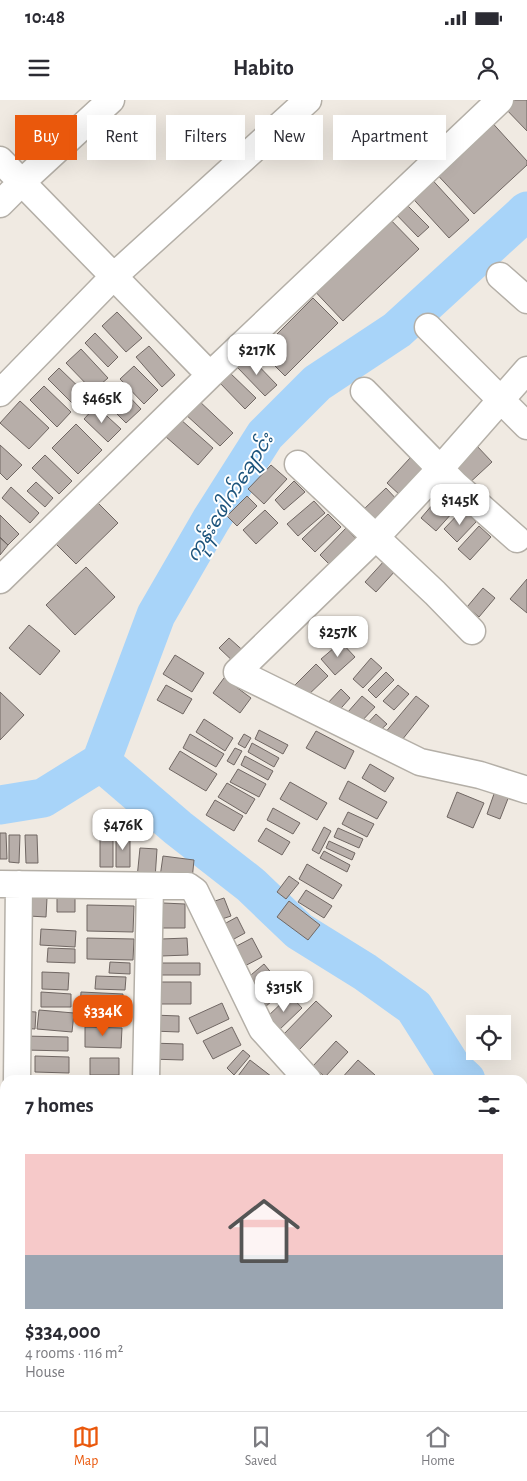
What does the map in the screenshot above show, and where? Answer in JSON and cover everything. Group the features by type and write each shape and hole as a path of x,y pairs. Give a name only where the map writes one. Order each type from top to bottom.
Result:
{"street":[{"path":"0,204 111,100"},
{"path":"0,392 114,276 308,100"},
{"path":"0,580 210,375 500,100"},
{"path":"0,160 210,375"},
{"path":"500,276 527,300"},
{"path":"428,327 527,426"},
{"path":"527,370 440,470 376,537 238,672 420,762 480,775 527,790"},
{"path":"364,391 456,486 517,538"},
{"path":"298,464 376,537 472,632"},
{"path":"17,1075 6,882 188,886 196,891 262,1029 302,1075"},
{"path":"146,1075 150,886"}],"building":[{"path":"507,100 527,100 527,131 502,105"},
{"path":"487,117 527,161 527,165 474,214 431,168 440,160 446,160 446,154"},
{"path":"426,173 469,220 449,238 406,191"},
{"path":"402,200 429,227 418,237 392,210"},
{"path":"384,213 419,249 343,321 308,284"},
{"path":"313,298 338,323 285,376 260,351"},
{"path":"117,312 142,338 126,352 102,326"},
{"path":"95,333 118,357 108,367 85,343"},
{"path":"149,346 175,375 162,387 136,357"},
{"path":"81,349 108,378 93,391 66,363"},
{"path":"249,356 277,385 265,396 237,367"},
{"path":"134,366 158,390 144,404 120,379"},
{"path":"59,368 88,396 77,408 48,379"},
{"path":"229,372 256,398 245,409 219,382"},
{"path":"117,384 141,409 126,423 102,399"},
{"path":"44,386 71,412 57,427 30,400"},
{"path":"197,399 233,433 220,446 184,413"},
{"path":"20,401 49,428 29,449 0,423"},
{"path":"96,406 121,429 108,442 84,419"},
{"path":"180,419 213,448 198,465 165,436"},
{"path":"76,424 102,450 78,474 52,448"},
{"path":"0,445 22,465 7,480 0,473"},
{"path":"476,445 492,462 465,487 450,471"},
{"path":"45,455 72,481 59,494 32,468"},
{"path":"410,458 425,472 402,497 387,483"},
{"path":"271,465 287,479 264,504 248,489"},
{"path":"294,481 305,492 284,510 275,500"},
{"path":"36,482 53,498 45,507 27,491"},
{"path":"11,487 39,513 30,523 2,498"},
{"path":"386,488 401,504 378,526 363,510"},
{"path":"446,489 461,503 436,531 421,518"},
{"path":"247,496 257,506 237,526 227,516"},
{"path":"314,501 325,513 298,536 287,524"},
{"path":"97,502 118,523 76,564 55,543"},
{"path":"463,509 476,522 457,542 444,529"},
{"path":"265,510 278,523 256,544 243,530"},
{"path":"328,514 341,527 315,552 302,539"},
{"path":"0,515 19,534 8,545 0,537"},
{"path":"479,526 491,537 470,560 458,549"},
{"path":"346,528 360,543 334,569 320,555"},
{"path":"0,538 8,545 0,555"},
{"path":"385,560 396,570 376,592 365,582"},
{"path":"86,567 115,597 75,635 46,605"},
{"path":"527,579 527,613 510,599"},
{"path":"483,588 495,598 479,617 467,607"},
{"path":"29,625 60,651 40,675 9,648"},
{"path":"229,638 248,655 238,666 219,648"},
{"path":"341,642 355,657 335,675 321,659"},
{"path":"175,655 204,673 192,692 163,674"},
{"path":"371,658 382,668 363,688 353,679"},
{"path":"316,664 328,676 304,699 293,687"},
{"path":"386,672 394,680 376,698 368,690"},
{"path":"224,678 251,698 240,713 213,693"},
{"path":"166,685 192,699 183,714 157,700"},
{"path":"398,685 409,694 394,710 383,701"},
{"path":"341,689 350,698 335,715 325,706"},
{"path":"0,692 24,715 0,740"},
{"path":"362,696 375,707 359,724 347,713"},
{"path":"416,696 429,706 398,745 384,734"},
{"path":"376,714 387,724 374,736 364,727"},
{"path":"204,719 233,738 225,751 196,732"},
{"path":"259,730 288,745 283,754 255,739"},
{"path":"316,731 354,751 345,769 306,748"},
{"path":"190,734 224,754 216,767 183,748"},
{"path":"244,734 251,738 245,748 238,744"},
{"path":"252,743 279,758 274,767 248,752"},
{"path":"235,748 242,751 234,765 227,761"},
{"path":"180,751 217,774 206,791 169,769"},
{"path":"245,756 273,771 268,780 241,765"},
{"path":"370,764 394,778 385,792 362,778"},
{"path":"238,769 266,784 259,797 230,782"},
{"path":"348,781 387,802 377,819 339,799"},
{"path":"290,782 327,803 317,820 280,799"},
{"path":"227,783 255,799 246,814 218,797"},
{"path":"495,791 509,796 500,819 487,814"},
{"path":"457,792 484,803 473,828 447,817"},
{"path":"215,800 243,816 234,831 206,815"},
{"path":"273,808 300,823 293,834 267,820"},
{"path":"348,812 374,824 367,837 342,824"},
{"path":"324,827 331,831 319,854 312,850"},
{"path":"266,828 290,842 282,855 258,841"},
{"path":"338,828 363,839 359,848 334,837"},
{"path":"0,833 6,833 7,859 0,859"},
{"path":"9,835 20,835 19,863 9,862"},
{"path":"25,835 37,835 38,863 26,863"},
{"path":"100,835 113,835 113,867 100,867"},
{"path":"116,836 130,836 130,867 116,867"},
{"path":"329,841 355,853 352,860 326,848"},
{"path":"140,848 157,849 155,879 137,878"},
{"path":"324,851 350,865 347,872 320,858"},
{"path":"163,856 194,860 192,880 160,877"},
{"path":"307,864 342,885 333,899 299,879"},
{"path":"289,876 299,883 286,899 277,892"},
{"path":"306,890 332,906 324,918 298,902"},
{"path":"75,897 75,912 57,912 57,898"},
{"path":"30,898 47,898 46,917 29,916"},
{"path":"224,898 231,916 213,922 206,904"},
{"path":"289,901 320,925 308,940 277,917"},
{"path":"163,903 185,904 185,928 162,928"},
{"path":"87,905 134,906 133,932 87,931"},
{"path":"237,917 245,933 223,945 215,929"},
{"path":"41,929 76,931 75,947 40,945"},
{"path":"87,938 134,939 133,960 87,959"},
{"path":"187,938 188,955 161,956 161,939"},
{"path":"252,938 262,957 239,969 229,950"},
{"path":"48,948 75,949 75,963 47,962"},
{"path":"110,962 130,963 130,974 109,973"},
{"path":"156,963 200,963 200,975 156,975"},
{"path":"264,964 273,975 254,990 245,980"},
{"path":"42,972 69,973 68,990 42,989"},
{"path":"96,976 126,977 125,990 95,989"},
{"path":"274,979 285,990 265,1007 255,996"},
{"path":"159,982 191,982 191,1004 159,1004"},
{"path":"41,992 71,994 71,1007 41,1007"},
{"path":"81,992 123,994 122,1011 80,1009"},
{"path":"290,995 302,1008 278,1031 266,1018"},
{"path":"316,1001 332,1016 299,1050 283,1035"},
{"path":"222,1003 229,1019 197,1034 189,1018"},
{"path":"39,1010 74,1013 72,1032 37,1029"},
{"path":"19,1011 36,1012 35,1029 19,1028"},
{"path":"153,1015 179,1016 179,1032 152,1031"},
{"path":"85,1027 122,1028 121,1048 85,1047"},
{"path":"232,1027 241,1045 213,1059 203,1041"},
{"path":"25,1036 68,1037 68,1051 25,1050"},
{"path":"336,1041 348,1052 327,1075 323,1075 313,1066"},
{"path":"150,1043 183,1044 183,1060 149,1059"},
{"path":"243,1050 250,1056 234,1075 227,1068"},
{"path":"35,1056 69,1057 69,1073 35,1072"},
{"path":"90,1058 119,1058 119,1075 90,1075"},
{"path":"250,1060 270,1075 239,1075"},
{"path":"358,1060 375,1075 344,1075"}],"waterway":[{"name":"ကုန်းဖေါက်ချောင်း","path":"101,762 156,615 211,520 265,435 317,383 397,330 527,211"},
{"path":"0,805 43,798 101,762 178,828 251,885 299,931 365,972 414,1007 452,1067 461,1075"}]}
